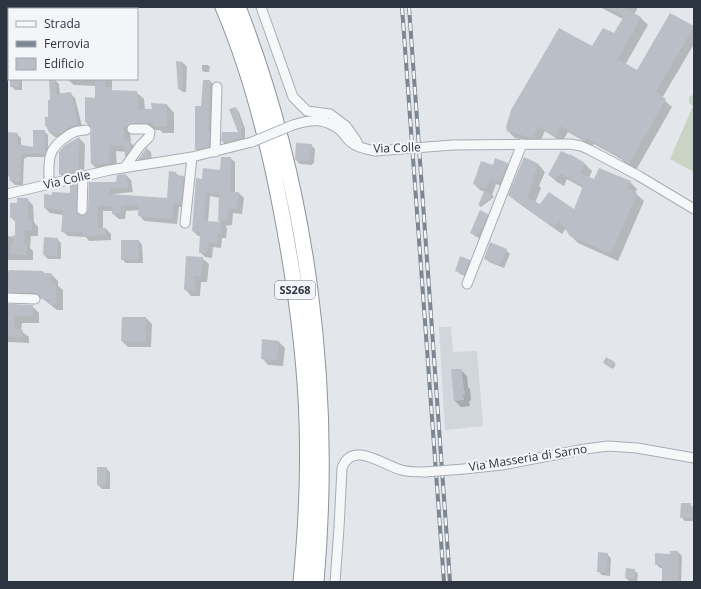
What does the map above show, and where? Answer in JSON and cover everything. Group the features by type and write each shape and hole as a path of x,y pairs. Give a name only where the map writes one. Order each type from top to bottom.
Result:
{"highway":[{"name":"SS268","path":"223,7 248,75 260,116 276,185 296,294 307,422 306,531 301,582"},
{"name":"SS268","path":"238,7 261,70 282,144 300,231 309,290 318,373 321,421 320,533 316,582"}],"street":[{"path":"260,7 293,97 307,111 330,114 346,126 359,147"},
{"path":"215,152 217,87"},
{"name":"Via Colle","path":"7,194 49,183 125,167 215,152 252,142 293,125 306,121 318,120 329,123 341,131 351,142 359,147 376,151 453,146 522,144 570,144 581,146 639,176 694,209"},
{"path":"125,167 140,146 149,137 150,132 146,129 132,129"},
{"path":"49,183 50,160 52,150 56,144 74,131 86,130"},
{"path":"467,284 522,144"},
{"path":"185,223 192,157"},
{"path":"82,210 83,176"},
{"path":"7,298 35,299"},
{"name":"Via Masseria di Sarno","path":"335,582 342,468 344,462 348,458 355,455 370,456 401,470 425,472 502,466 571,451 608,446 637,448 694,458"}],"shaded area":[{"path":"439,327 451,327 453,352 477,351 483,426 445,430"}],"green space":[{"path":"694,94 694,172 670,159 693,106 689,103 689,97"}],"building":[{"path":"605,7 628,7 627,9 641,17 618,59 637,70 670,13 694,26 656,91 666,99 629,164 619,158 620,157 587,138 585,140 561,126 555,136 538,126 533,138 507,131 506,127 511,110 559,28 592,46 603,28 614,33 624,16"},
{"path":"176,61 183,62 183,89 178,89"},
{"path":"10,80 19,80 19,87 10,87"},
{"path":"49,80 55,80 56,94 71,92 78,125 70,127 59,135 59,133 49,132 47,126 45,126 45,117 48,117 48,100 50,100"},
{"path":"95,80 105,80 105,87 111,87 111,90 137,91 139,109 152,109 151,103 167,104 167,126 154,126 154,123 132,123 127,126 123,126 124,140 130,141 131,149 125,157 124,146 109,145 110,164 91,164 90,135 92,130 89,122 85,122 85,97 95,98"},
{"path":"203,80 210,80 208,131 210,131 209,147 195,150 195,106 201,106"},
{"path":"236,107 242,124 241,138 229,142 221,141 222,132 238,132 229,109"},
{"path":"33,130 45,130 45,154 22,154 20,182 10,181 9,176 7,176 7,132 18,133 17,144 33,147"},
{"path":"79,137 78,171 59,175 59,152 64,146"},
{"path":"296,143 312,144 310,159 308,162 295,160"},
{"path":"147,147 149,158 138,160 145,150"},
{"path":"561,151 570,154 585,163 580,173 594,179 599,168 631,181 627,188 637,193 611,254 570,236 559,220 554,227 508,195 524,157 539,164 532,179 534,180 527,198 540,204 549,192 574,209 583,186 560,173 556,179 548,175"},
{"path":"221,157 231,157 230,192 239,192 237,209 229,209 227,221 218,221 219,194 206,192 204,221 222,222 221,234 217,233 217,243 208,243 207,253 199,253 200,232 192,231 196,178 202,179 203,168 220,170"},
{"path":"495,158 508,163 500,182 490,178 486,189 473,184 481,161 493,165"},
{"path":"169,171 176,172 176,175 184,176 181,203 174,202 172,219 138,216 139,204 121,206 121,214 112,214 112,206 98,206 98,228 106,228 106,235 83,236 83,233 61,232 63,210 44,208 44,194 52,195 52,192 70,193 70,185 77,184 77,212 79,215 84,215 88,210 89,182 116,182 117,175 126,174 128,187 110,189 110,194 167,198"},
{"path":"484,191 493,195 478,206"},
{"path":"17,198 28,198 28,220 32,220 32,230 25,230 24,244 27,244 27,255 10,254 11,245 13,245 13,235 15,236 15,218 10,218 10,203 17,203"},
{"path":"480,210 488,214 482,229 481,228 477,236 470,233"},
{"path":"44,237 58,238 57,256 43,255"},
{"path":"121,240 139,240 139,259 121,260"},
{"path":"490,242 507,249 500,265 484,259"},
{"path":"186,256 203,257 201,276 195,276 194,290 184,290"},
{"path":"460,256 470,260 464,274 455,271"},
{"path":"9,270 43,271 44,273 51,273 52,283 56,283 56,304 49,304 49,299 41,299 36,293 7,292"},
{"path":"7,304 33,305 33,316 15,316 14,329 23,330 22,337 7,336"},
{"path":"122,317 146,317 146,342 121,341"},
{"path":"262,339 279,341 277,360 261,359"},
{"path":"606,357 615,362 611,368 603,363"},
{"path":"451,369 461,369 465,395 463,395 464,400 454,401"},
{"path":"97,467 107,467 106,486 97,485"},
{"path":"681,503 691,503 690,508 694,508 694,518 680,518"},
{"path":"670,551 678,551 678,582 662,582 662,565 655,565 655,553 670,554"},
{"path":"598,552 608,553 606,572 597,572"},
{"path":"626,568 635,569 634,579 625,578"}],"railway":[{"path":"402,7 444,582"},
{"path":"409,7 450,582"}]}
